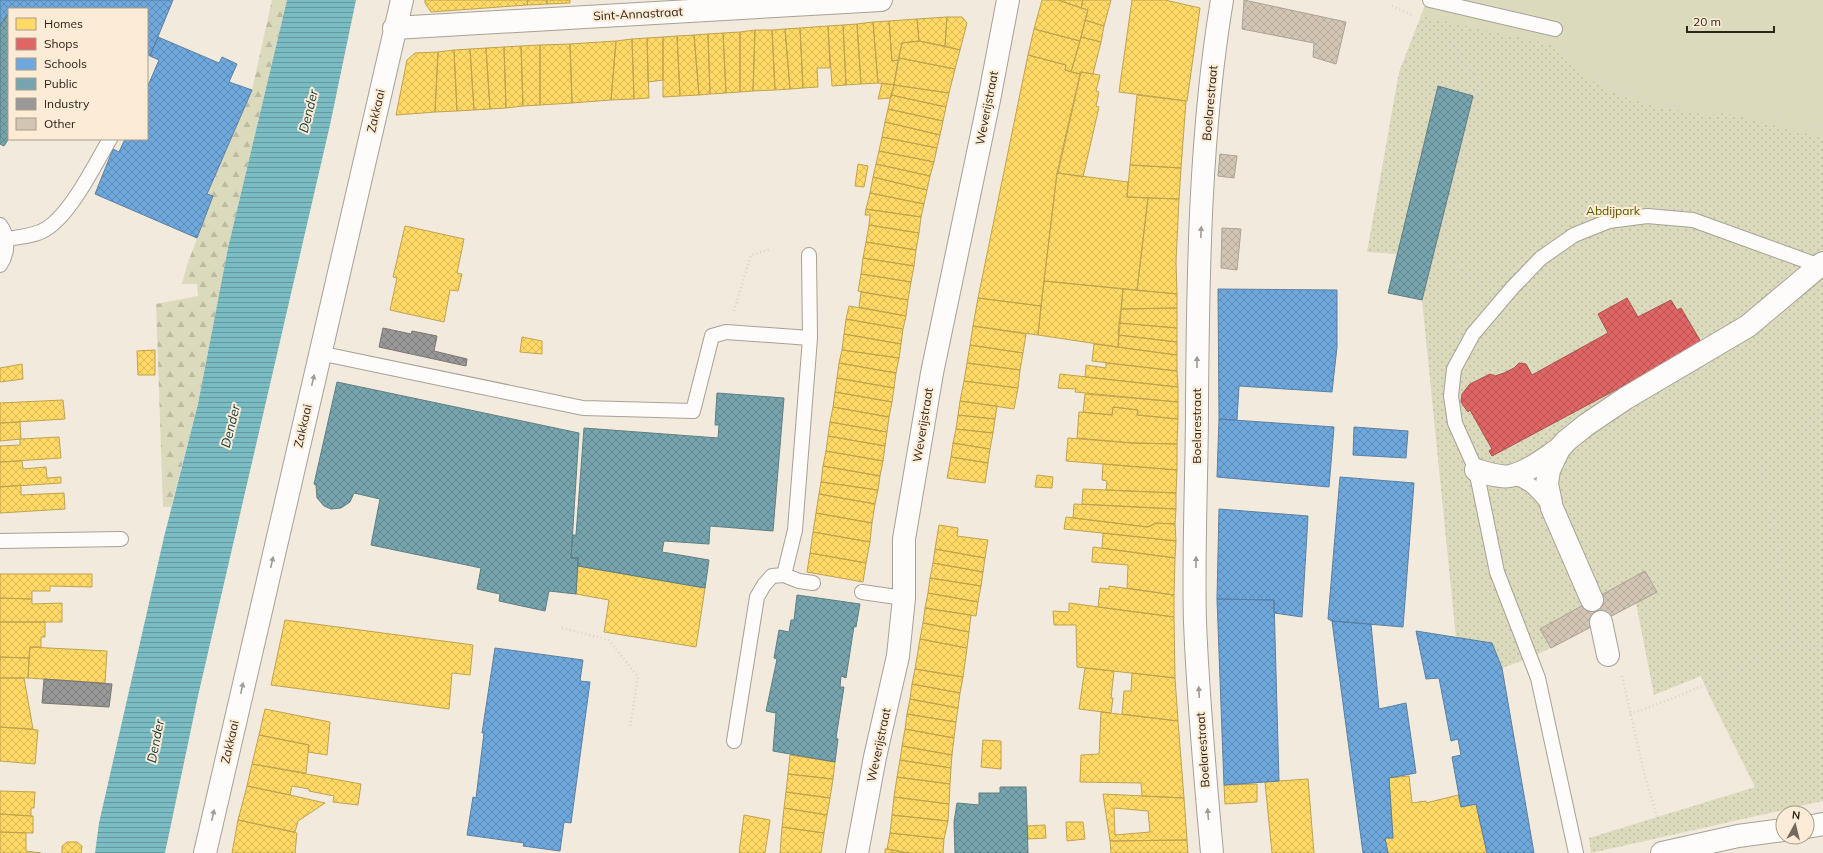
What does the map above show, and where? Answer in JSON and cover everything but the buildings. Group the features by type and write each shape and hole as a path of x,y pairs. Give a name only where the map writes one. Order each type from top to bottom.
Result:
{"street":[{"name":"Zakkaai","path":"205,853 319,354 376,116 394,28 402,0"},
{"name":"Sint-Annastraat","path":"394,28 881,0"},
{"name":"Weverijstraat","path":"857,853 875,757 898,656 904,598 904,538 932,373 989,100 1008,0"},
{"name":"Boelarestraat","path":"1212,853 1201,731 1195,620 1197,367 1198,293 1204,166 1214,47 1222,0"},
{"path":"1476,470 1490,474 1509,476 1537,464 1559,449 1586,425 1626,398 1748,326 1822,265"},
{"path":"1559,449 1550,470 1547,484 1552,508 1592,600"},
{"path":"1601,622 1608,655"},
{"path":"1667,852 1738,836 1775,831"}],"lane":[{"path":"1430,0 1555,29"},
{"path":"7,239 46,229 68,208 109,140"},
{"path":"1576,853 1538,678 1498,572 1476,470 1455,423 1451,396 1454,369 1473,334 1541,258 1574,235 1609,221 1647,216 1693,220 1822,265"},
{"path":"0,225 7,239 5,258 0,265"},
{"path":"784,575 795,530 810,338 809,255"},
{"path":"319,354 583,408 694,411 712,336 726,332 810,338"},
{"path":"1509,476 1524,480 1534,487 1552,508"},
{"path":"0,541 121,539"},
{"path":"734,741 757,598 764,584 772,576 784,575 799,581 813,583"},
{"path":"862,592 904,598"}],"path":[{"path":"1392,6 1420,19 1460,53 1456,58 1481,79 1437,250 1501,302"},
{"path":"1533,24 1571,59 1600,81 1632,94 1675,106 1708,109 1741,109 1823,129"},
{"path":"726,332 750,255 771,249"},
{"path":"1823,413 1788,440 1766,464 1763,472 1796,639 1804,646 1815,647 1823,644"},
{"path":"562,628 609,640 638,677 630,726"},
{"path":"1630,714 1682,696 1754,663 1796,639"},
{"path":"1621,673 1645,776 1667,852"}],"green space":[{"path":"272,0 287,0 228,248 198,404 171,507 163,507 156,304 198,296 197,284 182,284 187,265 213,197 207,194 252,90"},
{"name":"Abdijpark","path":"1427,0 1823,0 1823,801 1805,805 1775,805 1775,812 1591,853 1589,838 1755,787 1701,676 1654,695 1636,603 1553,647 1502,668 1492,643 1456,638 1422,300 1388,293 1396,254 1367,252 1399,72"},
{"path":"1427,0 1823,0 1823,138 1726,113 1708,115 1663,108 1632,100 1601,87 1566,61 1549,44 1421,16"}],"water":[{"name":"Dender","path":"287,0 356,0 330,125 198,696 165,853 95,853 99,823 164,537 198,404 228,248"}]}
